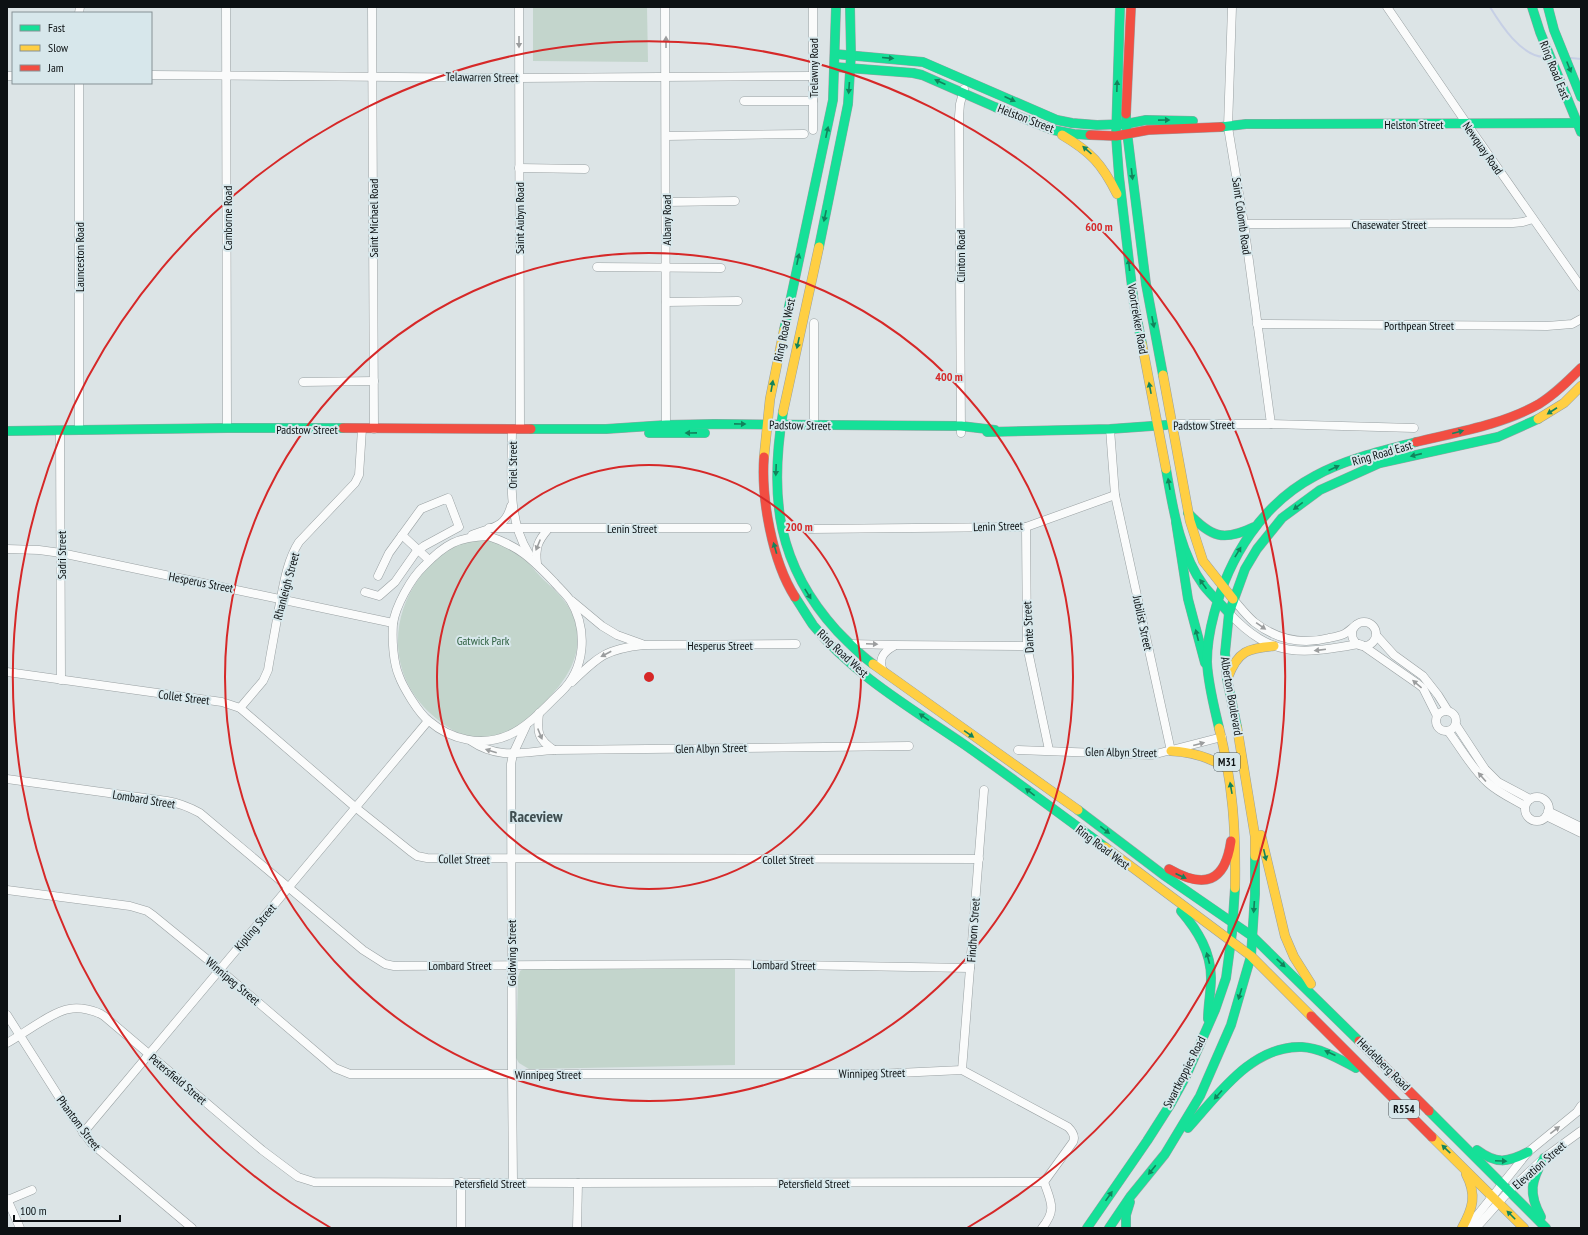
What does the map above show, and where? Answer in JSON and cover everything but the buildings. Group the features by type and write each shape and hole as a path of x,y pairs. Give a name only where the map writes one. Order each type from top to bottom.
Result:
{"main road":[{"name":"Ring Road West","path":"836,7 833,100 780,347 770,399 767,428 764,480 766,506 781,568 802,608 813,624 839,651 880,686 1023,786 1232,942"},
{"name":"Ring Road West","path":"850,7 851,55 848,104 781,428 777,462 777,497 782,530 788,553 800,580 817,607 848,644 884,673 1088,817 1165,876 1234,922"},
{"name":"Voortrekker Road","path":"1120,7 1116,136 1119,176 1134,304 1176,522 1189,561 1204,586 1229,613"},
{"name":"Voortrekker Road","path":"1131,7 1126,124 1146,284 1192,528 1203,561 1222,588 1233,599"},
{"name":"Ring Road East","path":"1532,7 1540,32 1562,87 1580,126"},
{"name":"Ring Road East","path":"1548,7 1554,30 1581,97"},
{"name":"Helston Street","path":"835,54 923,62 1057,120 1078,124 1116,125 1146,120 1228,124 1466,124 1580,126"},
{"name":"Helston Street","path":"834,67 917,74 1053,130 1074,134 1116,136 1148,130 1228,124"},
{"path":"1053,130 1084,147 1096,158 1110,178 1123,206"},
{"name":"Ring Road East","path":"1222,588 1233,560 1245,540 1256,526 1284,496 1310,478 1344,464 1389,450 1494,422 1533,407 1554,394 1581,368"},
{"name":"Ring Road East","path":"1233,599 1245,569 1257,549 1282,518 1320,490 1351,474 1380,464 1498,437 1541,418 1564,403 1581,386"},
{"name":"Padstow Street","path":"7,430 60,431 227,428 781,428 995,430 1110,429 1173,424"},
{"name":"Padstow Street","path":"781,428 814,425 961,430"},
{"path":"1389,450 1395,460"},
{"path":"1188,512 1202,528 1219,536 1238,534 1256,526"},
{"path":"1176,522 1188,599 1208,673"},
{"name":"Alberton Boulevard","path":"1222,588 1217,600 1210,633 1208,673 1222,737 1232,795 1236,864 1234,922"},
{"name":"Alberton Boulevard","path":"1233,599 1229,613 1225,652 1227,679 1251,804 1255,836 1256,862 1252,936"},
{"path":"1227,679 1234,662 1243,652 1256,647 1274,646"},
{"path":"1171,751 1188,752 1206,756 1228,769"},
{"path":"1251,804 1260,834 1285,936 1300,967 1322,1002"},
{"path":"1123,844 1145,854 1181,877 1198,881 1209,880 1218,874 1225,866 1234,827"},
{"path":"1156,886 1193,924 1202,938 1210,966 1210,989 1208,1003 1209,1024"},
{"name":"Heidelberg Road","path":"1234,922 1252,936 1322,1002 1546,1228"},
{"name":"Swartkoppies Road","path":"1087,1228 1137,1155 1180,1087 1209,1024 1225,982 1234,922"},
{"name":"Swartkoppies Road","path":"1110,1228 1139,1186 1166,1154 1200,1096 1231,1025 1251,956 1252,936"},
{"name":"Heidelberg Road","path":"1232,942 1251,956 1524,1228"},
{"path":"1166,1154 1237,1074 1249,1063 1276,1050 1291,1047 1307,1047 1325,1051 1342,1059 1376,1081"},
{"path":"1435,1116 1493,1160 1512,1160 1528,1152"},
{"path":"1544,1158 1532,1181 1531,1193 1534,1205 1546,1228"},
{"path":"1460,1163 1471,1183 1473,1190 1470,1214 1462,1228"},
{"path":"1126,1228 1126,1215 1130,1203 1139,1186"}],"street":[{"name":"Camborne Road","path":"226,7 227,428"},
{"name":"Saint Michael Road","path":"372,7 374,429"},
{"name":"Saint Aubyn Road","path":"516,429 519,7"},
{"name":"Albany Road","path":"666,7 666,429"},
{"name":"Trelawny Road","path":"813,7 813,130"},
{"name":"Saint Colomb Road","path":"1232,7 1228,124 1244,224 1271,424"},
{"name":"Newquay Road","path":"1386,7 1466,124 1581,287"},
{"name":"Telawarren Street","path":"152,75 519,78 813,76"},
{"name":"Clinton Road","path":"961,430 959,124 962,92 968,81"},
{"name":"Launceston Road","path":"79,84 80,430"},
{"path":"744,101 813,101"},
{"path":"666,136 804,134"},
{"path":"519,168 585,169"},
{"path":"666,202 735,201"},
{"name":"Chasewater Street","path":"1244,224 1513,223 1523,222 1533,218"},
{"path":"597,267 721,268"},
{"path":"666,302 738,301"},
{"name":"Porthpean Street","path":"1257,324 1547,326 1572,324 1581,319"},
{"path":"814,323 814,425"},
{"path":"303,382 374,381"},
{"name":"Padstow Street","path":"1173,424 1271,424 1414,428"},
{"name":"Rhanleigh Street","path":"240,708 263,681 268,670 281,599 291,558 299,542 356,483 359,475 362,429"},
{"name":"Oriel Street","path":"516,429 513,501 516,528 524,546 535,562"},
{"path":"1110,429 1115,495"},
{"name":"Sadri Street","path":"60,431 61,680"},
{"name":"Lenin Street","path":"810,529 1026,527 1115,495"},
{"name":"Jubilist Street","path":"1115,495 1171,751"},
{"path":"365,592 380,596 395,582 418,550 459,527 448,498 420,509 389,553 378,576"},
{"path":"454,542 474,537 488,536 511,544 535,562 570,600 579,619 582,646 580,663 564,690 526,726 508,736 489,741 471,741 447,733 428,721 410,697 398,675 393,647 393,623 404,595 420,569 429,560 454,542 502,523 506,519 513,501"},
{"name":"Dante Street","path":"1026,527 1027,646 1049,750"},
{"name":"Lenin Street","path":"489,528 748,528"},
{"path":"535,562 538,544 548,528"},
{"path":"402,535 429,560"},
{"name":"Hesperus Street","path":"7,549 39,550 61,553 393,623"},
{"path":"1233,599 1253,621 1273,634 1293,640 1311,641 1330,638 1343,634 1361,622 1368,622 1374,627 1376,635 1394,655 1427,681 1448,711 1455,716 1456,725 1485,769 1498,782 1530,799"},
{"name":"Hesperus Street","path":"570,600 602,626 618,635 644,645"},
{"path":"1229,613 1249,632 1274,646 1290,650 1302,651 1360,645 1366,646 1373,642 1376,635"},
{"path":"1356,625 1352,631 1353,639 1423,688 1437,716 1436,723 1439,728 1448,731 1488,783 1499,792 1525,806"},
{"name":"Hesperus Street","path":"564,690 589,665 604,654 615,649 644,645 796,644"},
{"path":"839,651 848,644 895,646 1027,646"},
{"path":"884,673 881,662 883,654 886,650 895,646"},
{"name":"Collet Street","path":"7,672 222,702 240,708 416,856 427,858 511,859 979,859"},
{"path":"1437,716 1441,712 1448,711"},
{"path":"539,713 537,730 544,742 554,750"},
{"name":"Kipling Street","path":"83,1133 428,721"},
{"path":"1448,731 1456,725"},
{"name":"Goldwing Street","path":"514,1182 512,1074 512,764 514,754 526,726"},
{"name":"Glen Albyn Street","path":"1018,750 1152,755 1222,737"},
{"name":"Glen Albyn Street","path":"471,741 480,747 495,752 514,754 554,750 909,746"},
{"name":"Lombard Street","path":"7,779 179,803 200,813 363,950 385,964 394,966 730,964 970,968"},
{"name":"Findhorn Street","path":"962,1070 984,790"},
{"path":"1536,797 1542,798 1547,802 1547,813 1541,820 1532,819 1527,815 1525,806 1530,799 1536,797"},
{"path":"1547,813 1581,827"},
{"path":"1547,813 1581,833"},
{"name":"Winnipeg Street","path":"7,890 130,906 147,911 220,969 335,1068 350,1074 876,1074 962,1070"},
{"name":"Petersfield Street","path":"7,1043 61,1011 72,1008 88,1010 104,1016 262,1150 288,1170 301,1179 324,1183 1044,1182"},
{"name":"Phantom Street","path":"7,1015 83,1133 100,1152 192,1228"},
{"path":"962,1070 1068,1127 1072,1131 1074,1136 1073,1142 1044,1182 1051,1201 1052,1210 1051,1217 1042,1228"},
{"name":"Elevation Street","path":"1496,1200 1528,1152 1577,1112 1581,1106"},
{"name":"Elevation Street","path":"1506,1187 1581,1131"},
{"path":"461,1182 462,1228"},
{"path":"577,1228 578,1183"},
{"path":"20,1228 7,1199 32,1190"},
{"path":"1467,1228 1496,1200"},
{"path":"1476,1228 1496,1200"}],"green space":[{"path":"533,7 647,7 648,62 533,61"},
{"name":"Gatwick Park","path":"485,540 504,545 513,549 524,557 568,606 573,616 578,635 576,654 568,673 553,693 533,714 520,725 511,730 489,737 474,738 463,735 437,719 422,704 410,688 402,670 398,652 398,633 402,614 409,595 420,577 432,562 447,549 458,543"},
{"path":"525,968 735,968 735,1065 529,1069 519,1063 516,1058 518,977 520,971"}],"waterway":[{"path":"1490,7 1512,38 1527,51 1544,57"},
{"path":"1571,58 1581,59"}],"traffic: fast":[{"path":"784,330 833,100 836,7"},
{"path":"819,247 848,104 851,55 850,7"},
{"path":"1120,7 1116,136 1119,176 1134,304 1142,344"},
{"path":"1532,7 1540,32 1581,132"},
{"path":"1548,7 1554,30 1581,97"},
{"path":"835,54 923,62 1057,120 1072,123 1097,125 1126,124 1146,120 1193,121"},
{"path":"835,67 922,75 995,107 1053,130 1090,135"},
{"path":"1126,114 1146,284 1163,375"},
{"path":"1221,127 1246,124 1581,123"},
{"path":"783,412 777,473 778,501 782,529 790,555 801,581 817,606 837,631 859,653 873,664"},
{"path":"1237,727 1227,679 1225,653 1229,613 1245,569 1257,549 1282,518 1320,490 1380,463 1498,437 1538,419"},
{"path":"531,429 606,429 666,425 714,424 961,426 995,430"},
{"path":"987,432 1110,429 1166,425"},
{"path":"7,431 343,428"},
{"path":"649,433 705,433"},
{"path":"1219,728 1207,662 1209,638 1220,593 1229,572 1250,534 1279,501 1315,476 1352,460 1416,442"},
{"path":"1166,469 1178,529 1188,559 1204,586 1229,613"},
{"path":"1188,513 1204,527 1218,535 1234,535 1254,527"},
{"path":"1176,522 1188,599 1205,663"},
{"path":"795,597 813,625 846,660 884,690 983,757 1105,847"},
{"path":"1078,810 1165,876 1252,936 1359,1041"},
{"path":"1109,1228 1130,1197 1165,1154 1200,1096 1231,1025 1251,956 1255,894 1255,856"},
{"path":"1087,1228 1170,1105 1186,1076 1215,1010 1226,978 1232,933 1235,888"},
{"path":"1181,911 1198,934 1209,959 1211,978 1208,1019"},
{"path":"1188,1128 1224,1087 1252,1063 1267,1054 1284,1049 1302,1047 1316,1049 1330,1054 1356,1068"},
{"path":"1429,1111 1546,1228"},
{"path":"1477,1150 1496,1160 1508,1160 1528,1152"},
{"path":"1541,1217 1534,1201 1533,1187 1536,1174 1544,1158"},
{"path":"1126,1228 1126,1215 1130,1202"}],"traffic: slow":[{"path":"1062,135 1081,147 1095,160 1101,167 1117,194"},
{"path":"783,412 819,247"},
{"path":"764,457 770,399 784,330"},
{"path":"1142,344 1166,469"},
{"path":"1163,375 1190,521 1203,561 1233,599"},
{"path":"1538,419 1564,403 1581,386"},
{"path":"1228,677 1236,661 1245,652 1257,648 1274,646"},
{"path":"873,664 1078,810"},
{"path":"1237,727 1255,836 1255,856"},
{"path":"1219,728 1228,769 1233,808 1235,888"},
{"path":"1171,751 1201,756 1215,761 1228,769"},
{"path":"1261,835 1285,936 1294,957 1311,984"},
{"path":"1105,847 1251,956 1311,1016"},
{"path":"1432,1137 1524,1228"},
{"path":"1462,1228 1469,1214 1472,1201 1472,1188 1466,1174"}],"traffic: jam":[{"path":"1126,114 1131,7"},
{"path":"1090,135 1116,136 1148,130 1221,127"},
{"path":"1416,442 1495,423 1525,411 1539,404 1550,396 1581,368"},
{"path":"343,428 531,429"},
{"path":"764,457 764,491 766,510 774,548 780,566 795,597"},
{"path":"1169,869 1193,879 1202,880 1211,878 1218,874 1224,866 1231,841"},
{"path":"1311,1016 1432,1137"},
{"path":"1359,1041 1429,1111"}],"district":[{"name":"Raceview","path":"536,816"}]}
